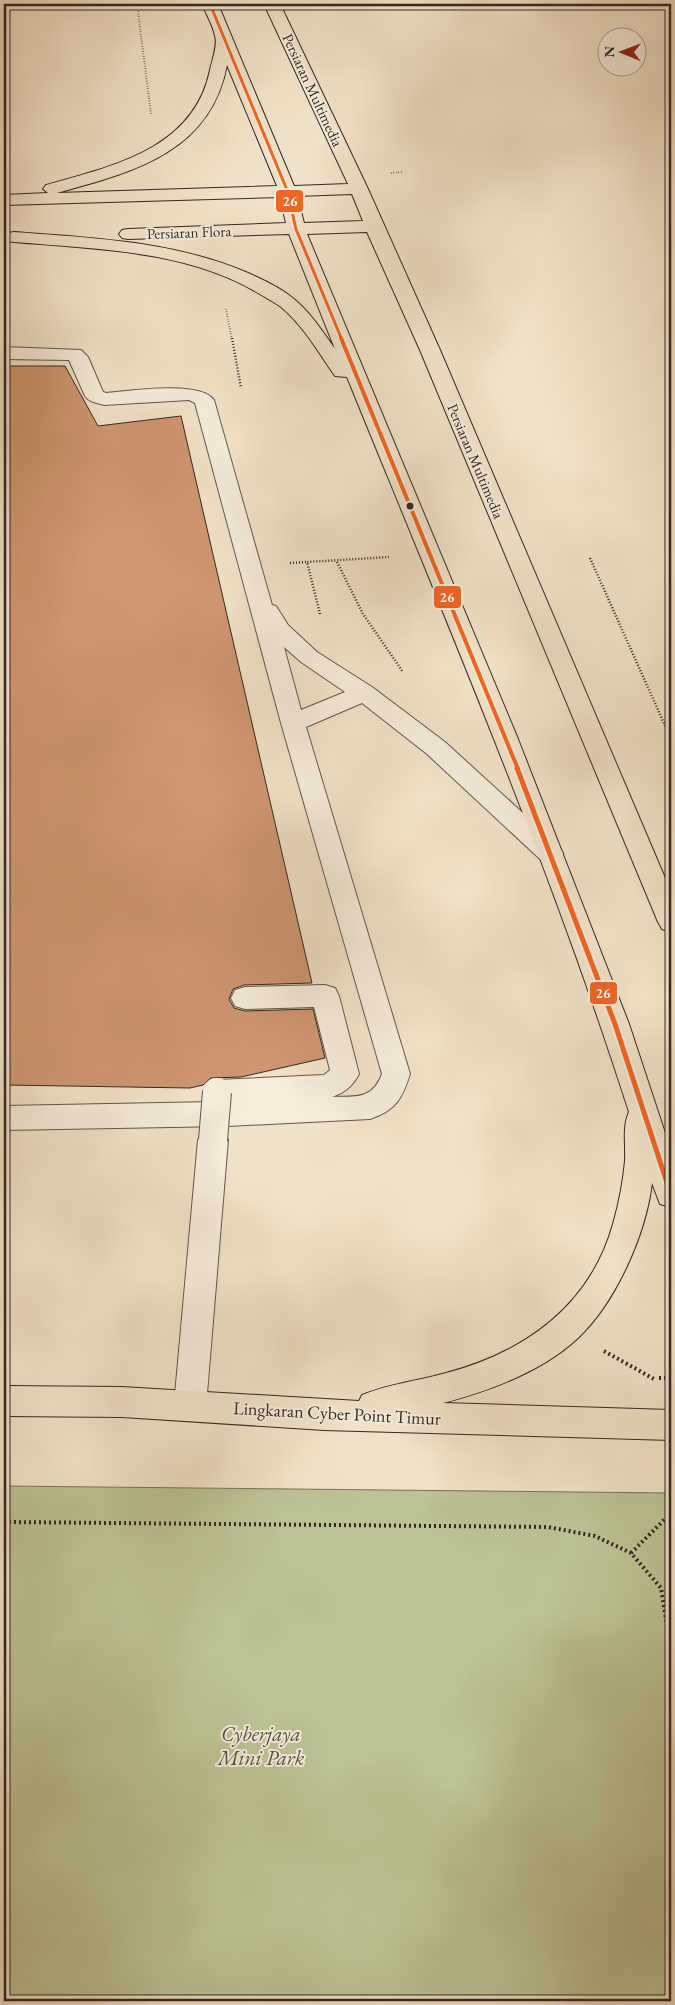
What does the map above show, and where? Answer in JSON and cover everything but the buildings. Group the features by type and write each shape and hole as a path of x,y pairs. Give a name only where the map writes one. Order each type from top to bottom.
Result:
{"main road":[{"path":"210,4 287,190 296,229 506,739 640,1097 671,1195"},
{"name":"Persiaran Multimedia","path":"272,4 359,189 430,350 671,922"},
{"path":"4,199 39,192 126,166 158,151 188,129 205,108 214,87 224,37"},
{"path":"4,199 359,189"},
{"name":"Persiaran Flora","path":"9,237 374,226"},
{"path":"9,237 159,251 248,279 287,302 319,338 374,418"},
{"path":"324,1415 418,1396 469,1382 528,1355 566,1329 596,1294 617,1260 630,1217 639,1168 640,1097"},
{"name":"Lingkaran Cyber Point Timur","path":"4,1401 122,1402 324,1415 671,1425"}],"lane":[{"path":"4,353 74,354 78,357 95,396 104,399 189,394 204,400 293,723 396,1074 389,1094 370,1107 228,1114 4,1118"},
{"path":"259,596 279,630 308,657 364,693 436,748 550,853"},
{"path":"293,723 364,693"},
{"path":"190,1406 217,1092 332,1086 345,1074 325,996 245,998"}],"path":[{"path":"228,272 223,296 242,392"},
{"path":"406,677 363,614 336,561 430,554"},
{"path":"590,558 671,740"},
{"path":"283,563 307,562"},
{"path":"566,1329 654,1379"},
{"path":"631,1553 671,1513"},
{"path":"4,1522 548,1526 595,1536 631,1553 660,1588 671,1650"}],"green space":[{"name":"Cyberjaya Mini Park","path":"4,1486 671,1493 671,2001 4,2001"}],"transit line":[{"name":"26","path":"210,4 287,190 296,229 506,739 615,1024 671,1195"}]}
